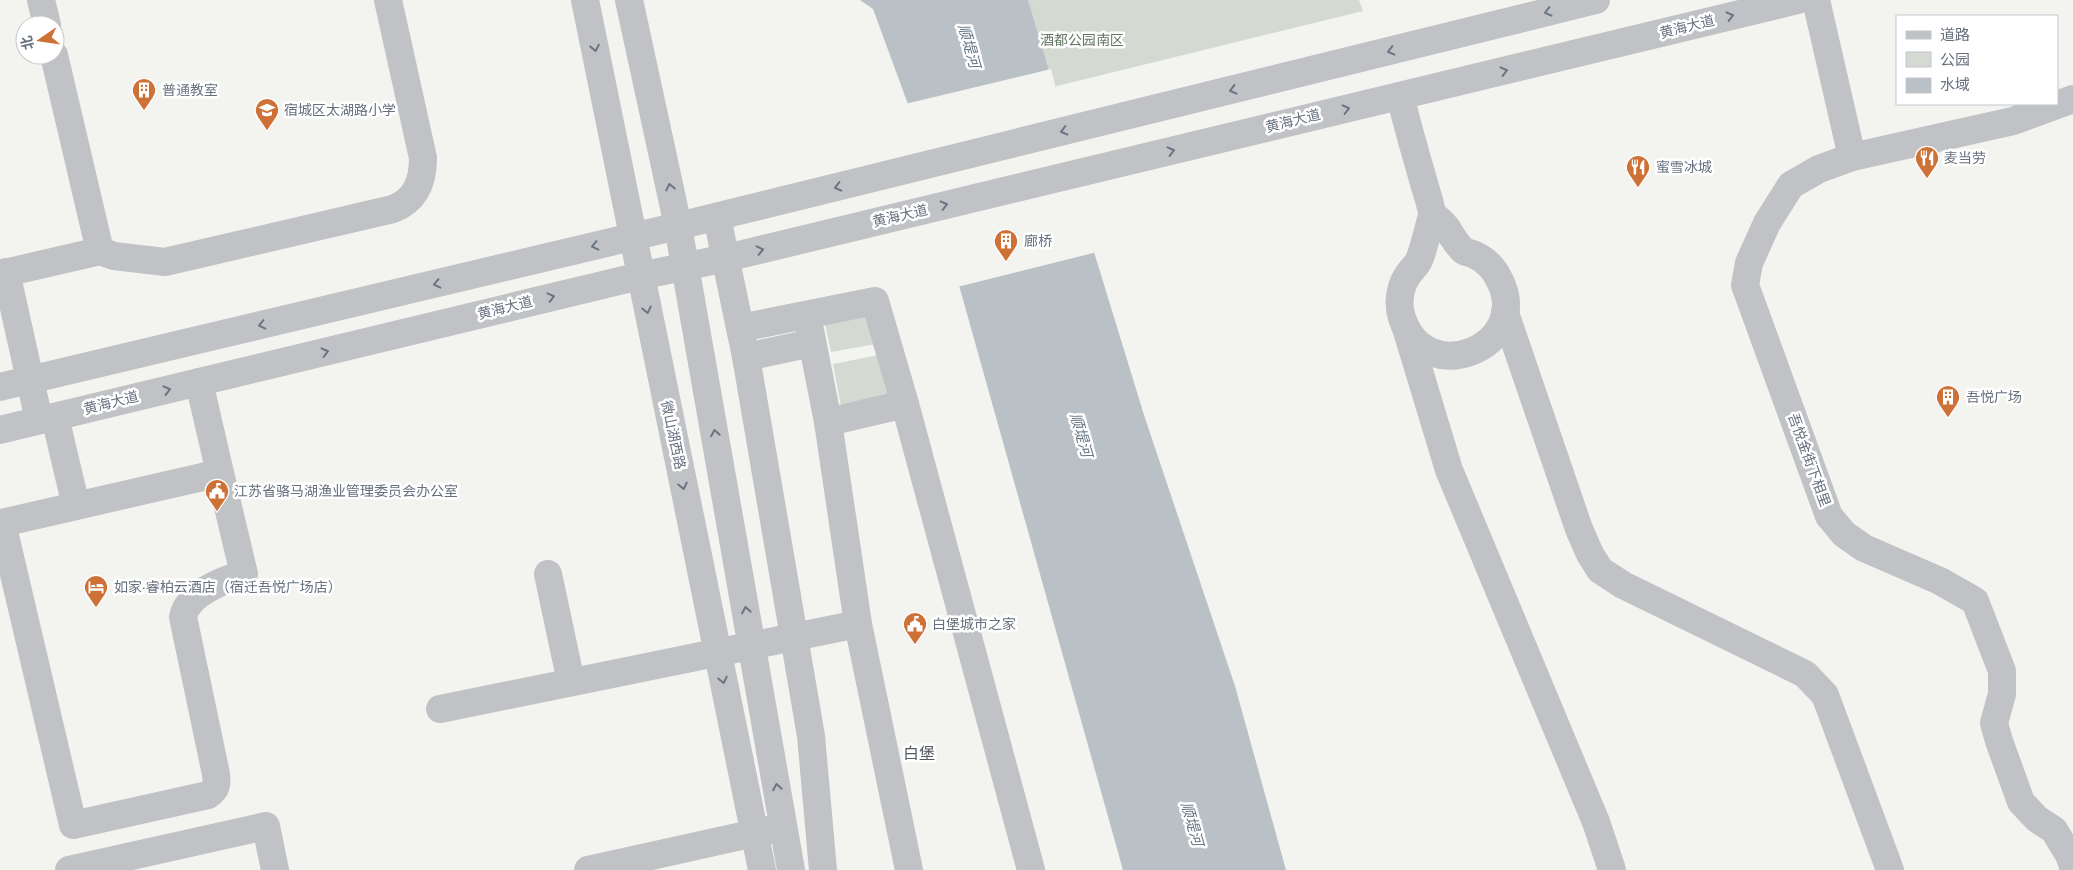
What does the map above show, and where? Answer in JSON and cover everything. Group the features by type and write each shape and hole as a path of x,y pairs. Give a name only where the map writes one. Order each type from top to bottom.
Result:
{"street":[{"path":"41,0 45,15"},
{"path":"76,506 47,418 30,380 3,273 100,251 114,256 164,262 393,209 410,200 419,186 423,173 423,158 388,0"},
{"name":"微山湖西路","path":"585,0 762,870"},
{"path":"629,0 686,267 791,870"},
{"path":"0,387 717,217 1596,0"},
{"name":"黄海大道","path":"0,430 640,276 726,258 1798,0"},
{"path":"1816,0 1852,158"},
{"path":"56,65 100,251"},
{"path":"1400,96 1432,214 1419,262 1408,273 1402,288 1401,315 1448,470 1596,822 1612,870"},
{"name":"吾悦金街下相里","path":"2058,104 2073,99"},
{"name":"吾悦金街下相里","path":"2057,105 2013,121 1852,158 1819,169 1791,185 1767,223 1749,263 1745,285 1830,516 1844,534 1864,548 1940,581 1975,602 2002,671 2002,694 1994,723 2021,802 2037,819 2054,830 2069,854 2073,866"},
{"path":"1432,214 1444,225 1464,251 1484,260 1494,270 1501,283 1505,298 1505,313 1580,529 1590,554 1600,570 1623,585 1805,674 1826,695 1890,870"},
{"path":"717,217 746,356 811,736 822,870"},
{"path":"740,328 875,301 905,404 1031,870"},
{"path":"1406,328 1414,340 1430,351 1442,356 1469,354 1486,344 1499,329 1505,313"},
{"path":"806,315 828,422 858,624 909,870"},
{"path":"746,356 812,343"},
{"path":"199,382 244,574 225,580 196,597 184,608 183,617 217,785 208,795 73,825 2,523 220,473"},
{"path":"828,422 905,404"},
{"path":"548,574 571,682"},
{"path":"440,709 858,624"},
{"path":"80,869 266,826 275,870"},
{"path":"588,870 784,826"}],"green space":[{"name":"酒都公园南区","path":"1028,0 1359,0 1363,11 1053,87"},
{"path":"869,313 876,344 831,352 825,323"},
{"path":"879,355 890,396 841,406 833,364"}],"water":[{"name":"顺堤河","path":"860,0 1028,0 1046,60 1094,252 1144,415 1235,686 1286,870 1123,870 909,107 873,9"}],"pier":[{"path":"1051,69 1097,252 957,287 905,104"}],"place":[{"name":"普通教室","path":"144,111"},
{"name":"宿城区太湖路小学","path":"267,131"},
{"name":"麦当劳","path":"1927,179"},
{"name":"蜜雪冰城","path":"1638,188"},
{"name":"廊桥","path":"1006,262"},
{"name":"吾悦广场","path":"1948,418"},
{"name":"江苏省骆马湖渔业管理委员会办公室","path":"217,512"},
{"name":"如家·睿柏云酒店（宿迁吾悦广场店）","path":"96,608"},
{"name":"白堡城市之家","path":"915,645"}],"district":[{"name":"白堡","path":"919,754"}]}
